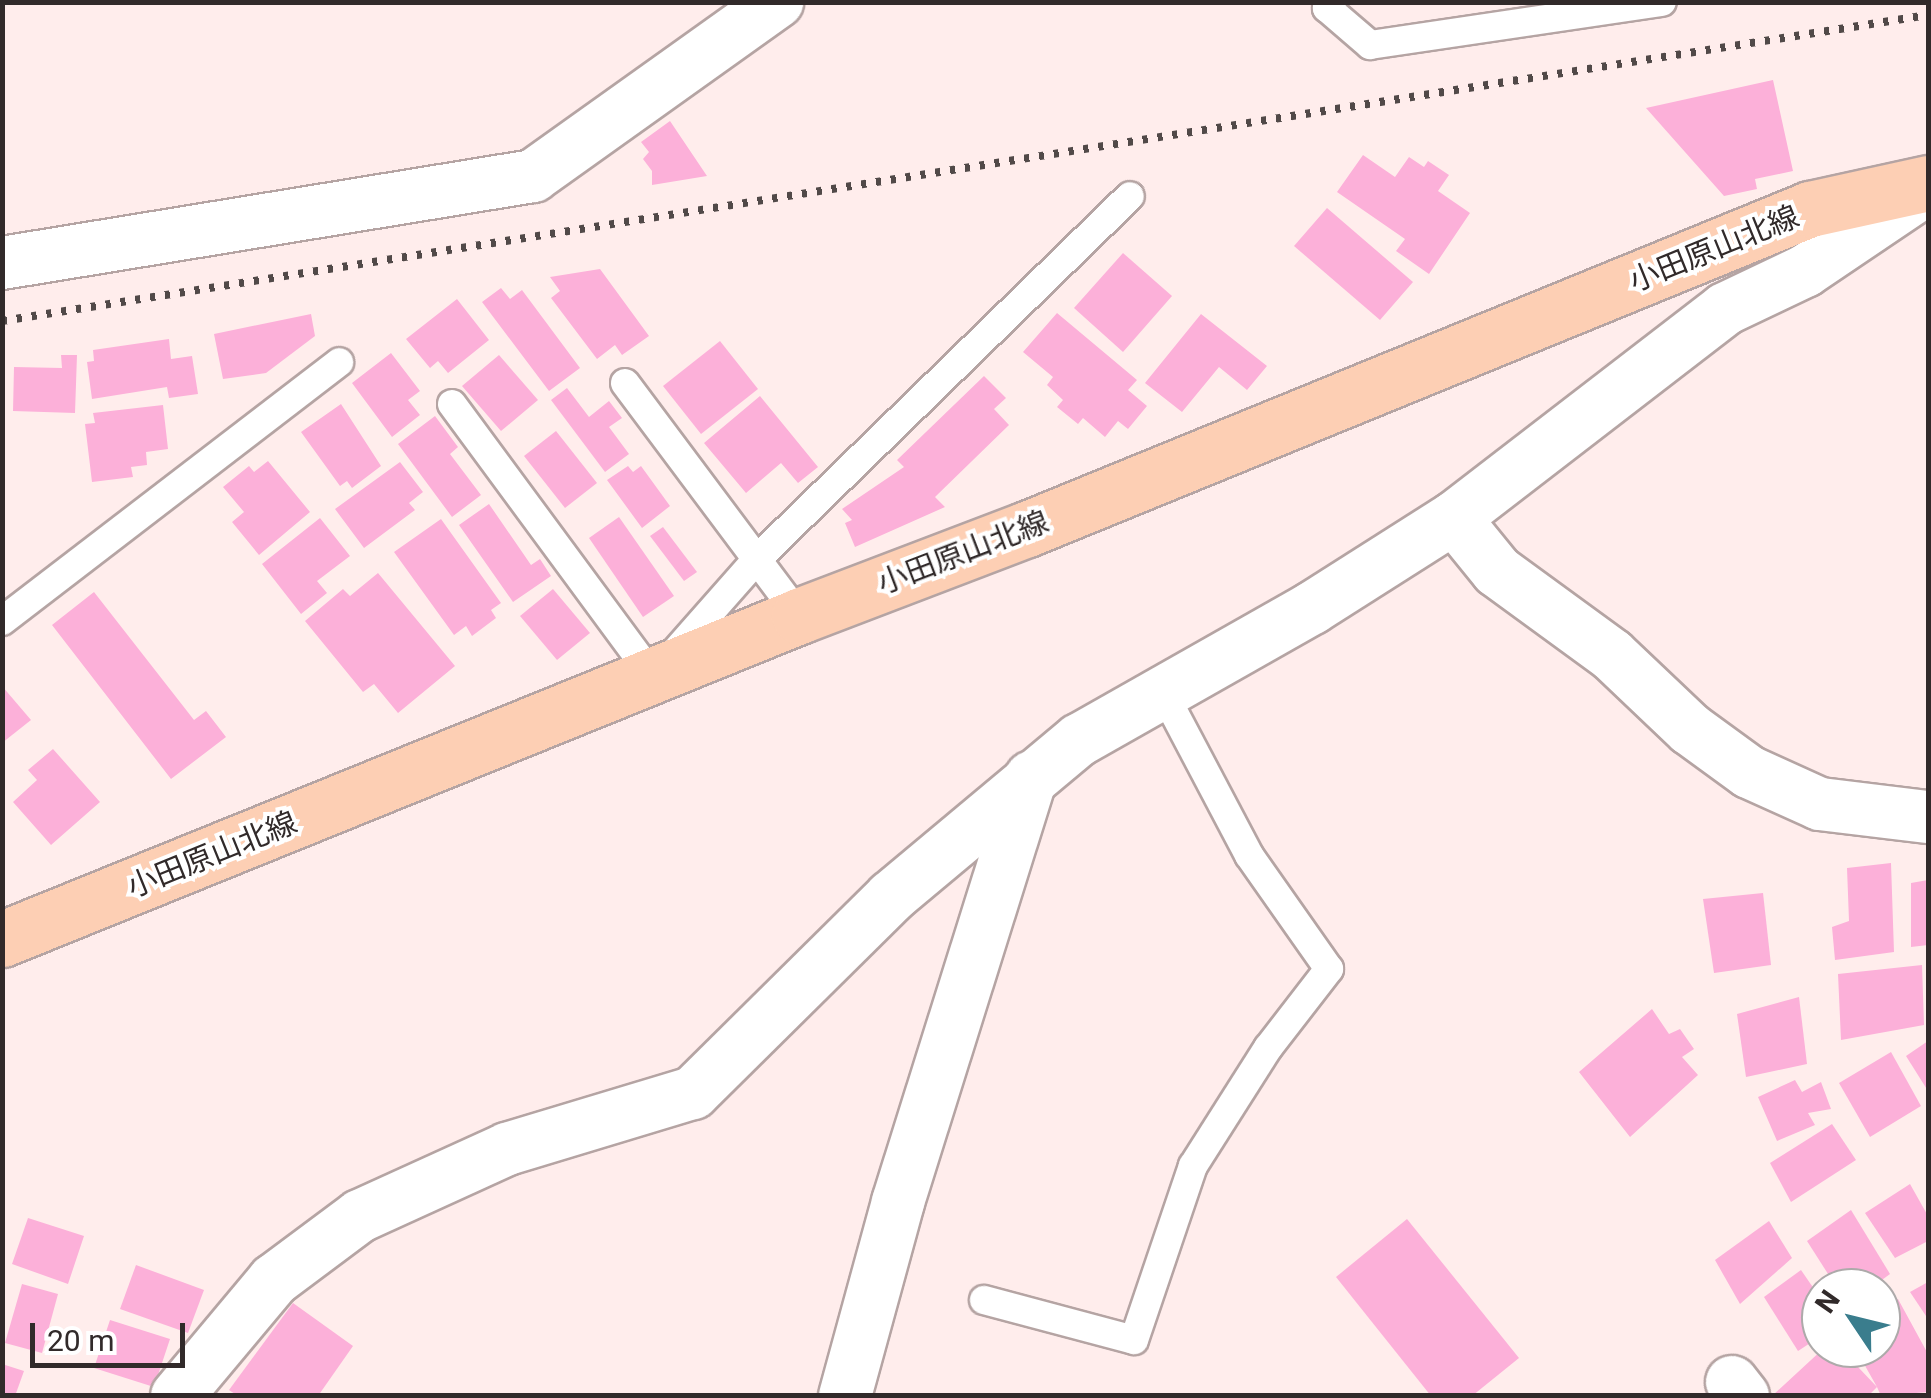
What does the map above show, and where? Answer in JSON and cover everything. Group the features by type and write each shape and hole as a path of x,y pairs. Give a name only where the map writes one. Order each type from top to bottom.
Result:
{"main road":[{"name":"小田原山北線","path":"2,938 799,616 1027,530 1810,209 1928,185"}],"street":[{"path":"2,263 533,176 777,2"},
{"path":"186,1393 274,1280 360,1216 507,1150 694,1093 892,897 1078,740 1312,608 1454,518 1724,310 1805,271 1928,185"},
{"path":"1454,518 1497,572 1612,655 1690,729 1749,772 1820,804 1928,817"},
{"path":"845,1396 898,1202 1032,776"}],"lane":[{"path":"1332,2 1327,8 1370,45 1662,2"},
{"path":"452,404 654,677 757,559 1130,196"},
{"path":"2,621 340,362"},
{"path":"626,383 799,616"},
{"path":"984,1300 1134,1340 1193,1166 1268,1048 1329,969 1249,855 1162,690"}],"building":[{"path":"1773,80 1793,171 1755,179 1757,189 1724,196 1646,108"},
{"path":"670,121 707,176 652,185 652,171 643,159 649,152 641,142"},
{"path":"1363,155 1395,177 1409,157 1424,167 1428,161 1449,175 1438,191 1470,213 1429,274 1396,251 1405,239 1337,192"},
{"path":"1327,208 1413,282 1380,320 1294,246"},
{"path":"1123,253 1172,296 1123,352 1074,308"},
{"path":"600,269 649,336 622,355 615,345 597,359 551,298 560,291 550,277"},
{"path":"501,288 510,299 522,290 580,368 549,391 482,302"},
{"path":"457,299 489,340 448,373 438,361 430,368 406,339"},
{"path":"1057,313 1137,380 1128,390 1147,406 1128,429 1118,421 1105,437 1083,418 1078,424 1057,407 1063,400 1047,385 1053,377 1023,352"},
{"path":"311,314 315,336 266,373 223,379 214,334"},
{"path":"1201,314 1267,366 1247,390 1219,367 1182,412 1145,383"},
{"path":"169,339 171,359 192,356 198,394 169,398 167,387 92,399 87,362 94,361 93,350"},
{"path":"720,341 758,389 701,434 663,386"},
{"path":"391,353 420,391 408,400 420,415 392,437 352,383"},
{"path":"61,355 77,355 75,413 13,411 14,367 62,368"},
{"path":"499,355 538,400 501,431 462,386"},
{"path":"984,376 1006,398 994,409 1009,425 935,497 945,507 855,547 845,523 852,520 842,509 904,467 897,460"},
{"path":"567,388 589,417 609,401 622,418 609,427 629,454 605,472 551,400"},
{"path":"760,396 818,467 798,483 781,463 746,493 704,443"},
{"path":"341,404 381,466 352,488 347,481 340,486 301,432"},
{"path":"163,405 168,449 146,452 147,465 131,467 133,477 92,482 85,424 95,423 93,413"},
{"path":"435,416 458,447 450,454 481,495 452,517 398,444"},
{"path":"556,431 597,483 565,508 524,456"},
{"path":"268,461 310,512 259,555 232,522 244,512 223,487 249,466 254,472"},
{"path":"400,462 423,492 409,503 415,510 364,548 335,509"},
{"path":"628,466 633,472 641,466 670,506 642,528 607,480"},
{"path":"489,504 531,565 540,559 551,576 513,602 459,525"},
{"path":"619,517 674,596 643,617 589,538"},
{"path":"320,518 350,556 317,581 327,593 301,614 262,564"},
{"path":"441,519 501,603 491,610 496,618 472,636 466,626 454,635 394,552"},
{"path":"663,527 697,572 684,581 650,536"},
{"path":"378,573 455,666 398,713 374,684 363,692 305,621 343,589 350,596"},
{"path":"553,589 590,633 557,660 520,616"},
{"path":"94,592 194,720 206,711 226,737 171,779 52,625"},
{"path":"2,686 31,720 2,743"},
{"path":"53,749 100,802 51,845 13,802 37,780 28,770"},
{"path":"1891,863 1894,952 1835,960 1832,927 1849,921 1847,868"},
{"path":"1928,880 1928,945 1911,947 1911,883"},
{"path":"1763,893 1771,965 1714,973 1703,899"},
{"path":"1922,965 1924,1025 1841,1040 1838,974"},
{"path":"1799,997 1807,1064 1746,1077 1737,1014"},
{"path":"1652,1009 1669,1034 1680,1029 1694,1049 1682,1057 1698,1075 1630,1137 1579,1072"},
{"path":"1928,1041 1928,1091 1906,1056"},
{"path":"1891,1052 1921,1106 1870,1137 1839,1083"},
{"path":"1795,1080 1802,1092 1821,1082 1831,1109 1808,1113 1815,1125 1777,1141 1758,1097"},
{"path":"1832,1124 1856,1160 1791,1202 1770,1163"},
{"path":"1910,1184 1928,1216 1928,1241 1895,1258 1865,1213"},
{"path":"1851,1210 1886,1268 1824,1268 1807,1241"},
{"path":"28,1218 84,1236 68,1284 12,1264"},
{"path":"1407,1219 1519,1358 1472,1396 1431,1396 1336,1277"},
{"path":"1769,1221 1792,1258 1740,1304 1715,1260"},
{"path":"136,1265 204,1290 188,1333 120,1309"},
{"path":"1801,1270 1801,1349 1798,1351 1764,1297"},
{"path":"1928,1282 1928,1319 1910,1292"},
{"path":"22,1284 58,1294 42,1353 5,1343"},
{"path":"293,1303 353,1346 318,1396 238,1396 229,1390"},
{"path":"1901,1304 1928,1354 1928,1392 1881,1396 1866,1368 1901,1368"},
{"path":"110,1320 170,1339 154,1387 94,1368"},
{"path":"2,1364 24,1371 15,1396 2,1396"},
{"path":"1802,1368 1859,1368 1877,1387 1868,1396 1772,1396"}],"railway":[{"path":"2,321 1928,15"}]}
